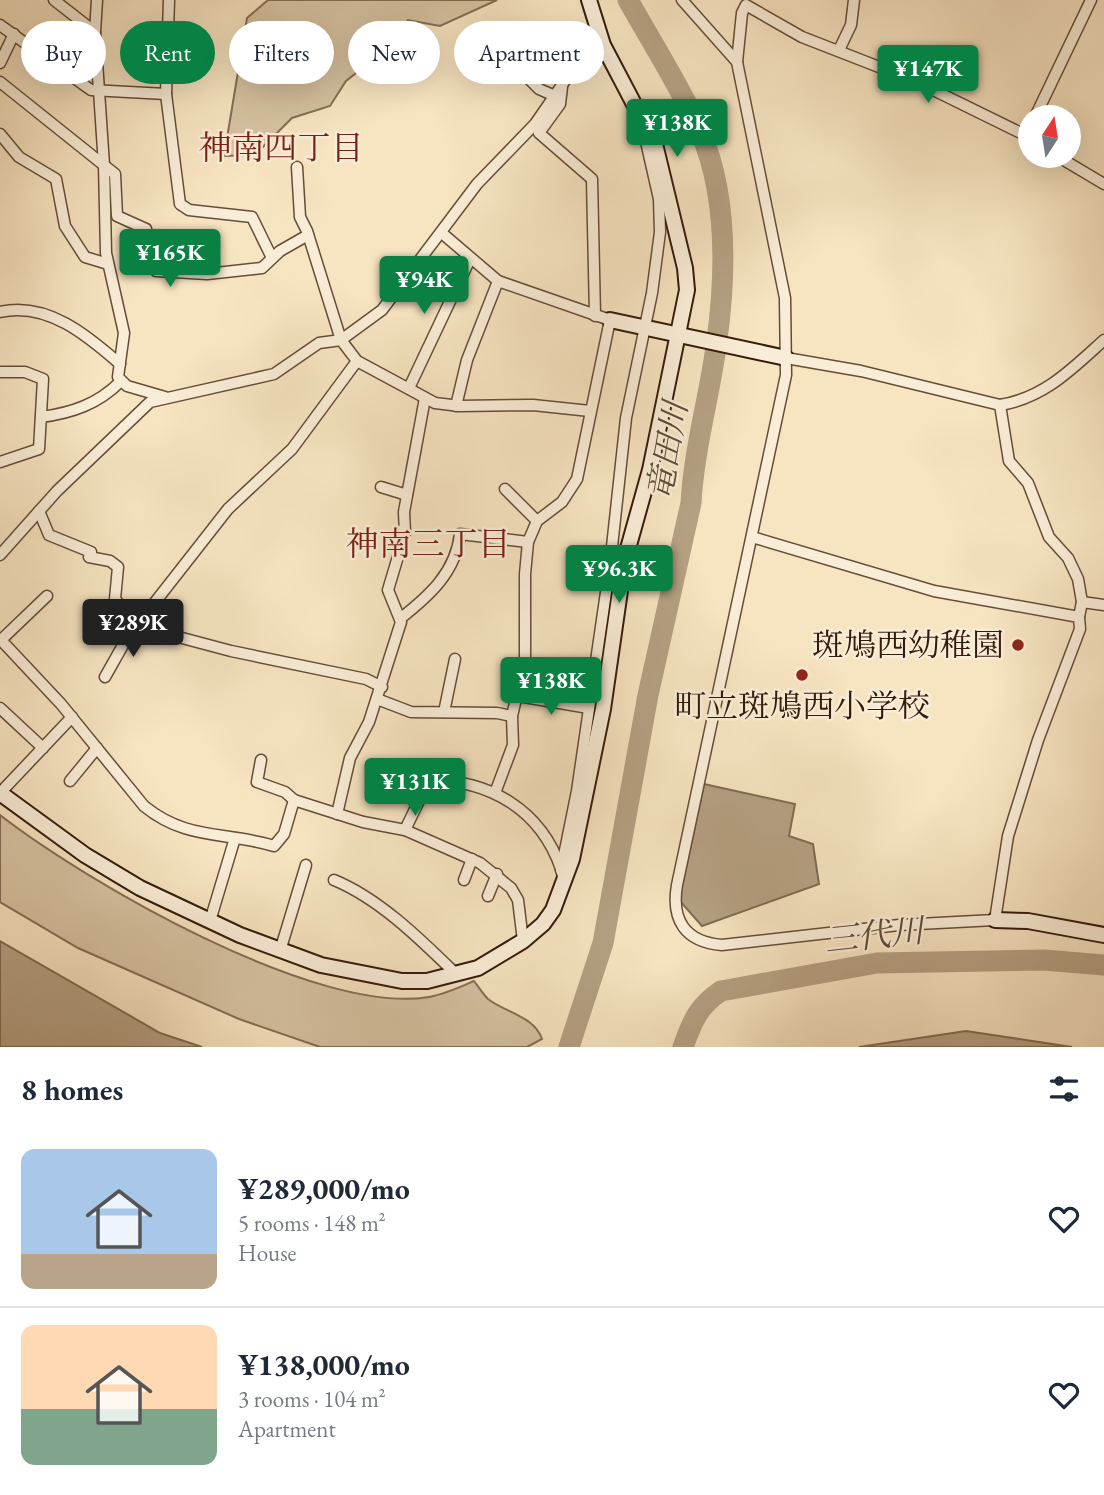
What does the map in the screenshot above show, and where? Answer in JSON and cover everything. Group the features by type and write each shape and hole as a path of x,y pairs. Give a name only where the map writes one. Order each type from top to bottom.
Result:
{"street":[{"path":"54,0 81,21"},
{"path":"96,21 97,0"},
{"path":"168,21 169,0"},
{"path":"589,0 595,21"},
{"path":"682,0 737,62"},
{"path":"839,50 851,25 854,0"},
{"path":"1041,105 1091,0"},
{"path":"1018,128 915,81 802,37 746,5 742,13 737,62 785,298 786,375 677,885 675,915 691,936 706,943 722,945 899,925 995,920 1028,921 1104,935"},
{"path":"0,24 91,90 166,94"},
{"path":"0,63 14,34"},
{"path":"72,717 0,793 85,855 139,888 280,951 321,965 402,981 427,981 478,968 523,941 553,910 593,763 629,541 645,495 686,299 685,268 658,155 642,117 604,44"},
{"path":"0,82 114,174 117,216 146,229 151,265 156,271 207,274 261,268 308,235"},
{"path":"98,84 108,264 124,333 120,382"},
{"path":"166,84 180,204 189,209 253,217 272,258"},
{"path":"534,84 555,96"},
{"path":"0,555 39,511 150,402 254,381 288,366 319,343 341,340 382,310 443,233 477,184 535,124 562,84"},
{"path":"563,84 560,104 539,133 592,178 595,316"},
{"path":"563,876 610,565 626,418 656,262 660,212 642,131 642,117"},
{"path":"0,134 19,157 56,179 65,226 85,257 108,264"},
{"path":"297,167 300,217 341,340 357,361 425,398 456,406 533,405 590,411"},
{"path":"1077,168 1104,184"},
{"path":"443,233 498,281 595,316 786,358 861,371 1000,405 1023,401 1045,390 1104,340"},
{"path":"409,388 470,259"},
{"path":"456,406 467,360 498,281"},
{"path":"0,312 39,313 80,330 120,364"},
{"path":"495,793 513,745 512,716 525,660 525,574 528,542 537,522 562,502 577,479 610,320"},
{"path":"105,677 137,626 228,509 292,449 357,361"},
{"path":"0,372 25,372 43,379 39,449 0,462"},
{"path":"120,382 165,397"},
{"path":"41,417 66,413 96,401 120,382"},
{"path":"401,618 391,603 388,590 405,533 407,495 425,398"},
{"path":"995,920 1008,836 1038,740 1080,629 1082,602 1078,579 1068,558 1049,537 1027,483 1009,461 1000,405"},
{"path":"380,487 407,495"},
{"path":"505,489 537,522"},
{"path":"39,511 49,536 91,552 89,557 110,561 118,567 115,599 137,626 232,651 366,679 382,687"},
{"path":"338,814 350,758 382,687 401,618 429,596 444,576 455,558 460,534 528,542"},
{"path":"752,537 934,591 1079,617"},
{"path":"47,596 1,639 72,717 153,813 185,831 274,846 284,835 294,800"},
{"path":"1082,602 1104,605"},
{"path":"444,712 455,659"},
{"path":"518,696 589,708"},
{"path":"377,699 411,712 497,713 512,716"},
{"path":"0,708 43,748"},
{"path":"70,780 97,748"},
{"path":"261,760 257,782 285,792 294,800 405,830 472,859 497,874 518,900 523,941"},
{"path":"405,830 429,779 450,780 495,793 543,829 553,845 563,876"},
{"path":"210,921 235,838"},
{"path":"464,880 472,859"},
{"path":"280,951 306,865"},
{"path":"488,896 497,874"},
{"path":"334,880 373,903 421,940 457,975"}],"shaded area":[{"path":"268,0 497,0 440,26 440,21 348,21 348,79 330,106 292,118 255,155 224,156 236,84 334,84 334,21 246,21"},
{"path":"704,784 795,804 789,836 813,844 819,884 702,926 679,900"},
{"path":"0,815 88,875 206,939 267,966 327,986 382,997 429,997 474,981 488,999 533,1025 542,1039 527,1047 320,1047 239,1019 78,948 0,902"},
{"path":"0,941 160,1033 202,1047 0,1047"},
{"path":"966,1031 1072,1047 859,1047"}],"waterway":[{"name":"竜田川","path":"569,1047 603,943 648,695 691,503 695,462 717,340 722,288 720,208 709,156 684,98 628,0"},
{"name":"三代川","path":"683,1047 697,1015 721,991 877,963 1044,960 1104,965"}],"place":[{"name":"斑鳩西幼稚園","path":"1018,645"},
{"name":"町立斑鳩西小学校","path":"802,675"}],"district":[{"name":"神南四丁目","path":"281,147"},
{"name":"神南三丁目","path":"428,543"}]}
